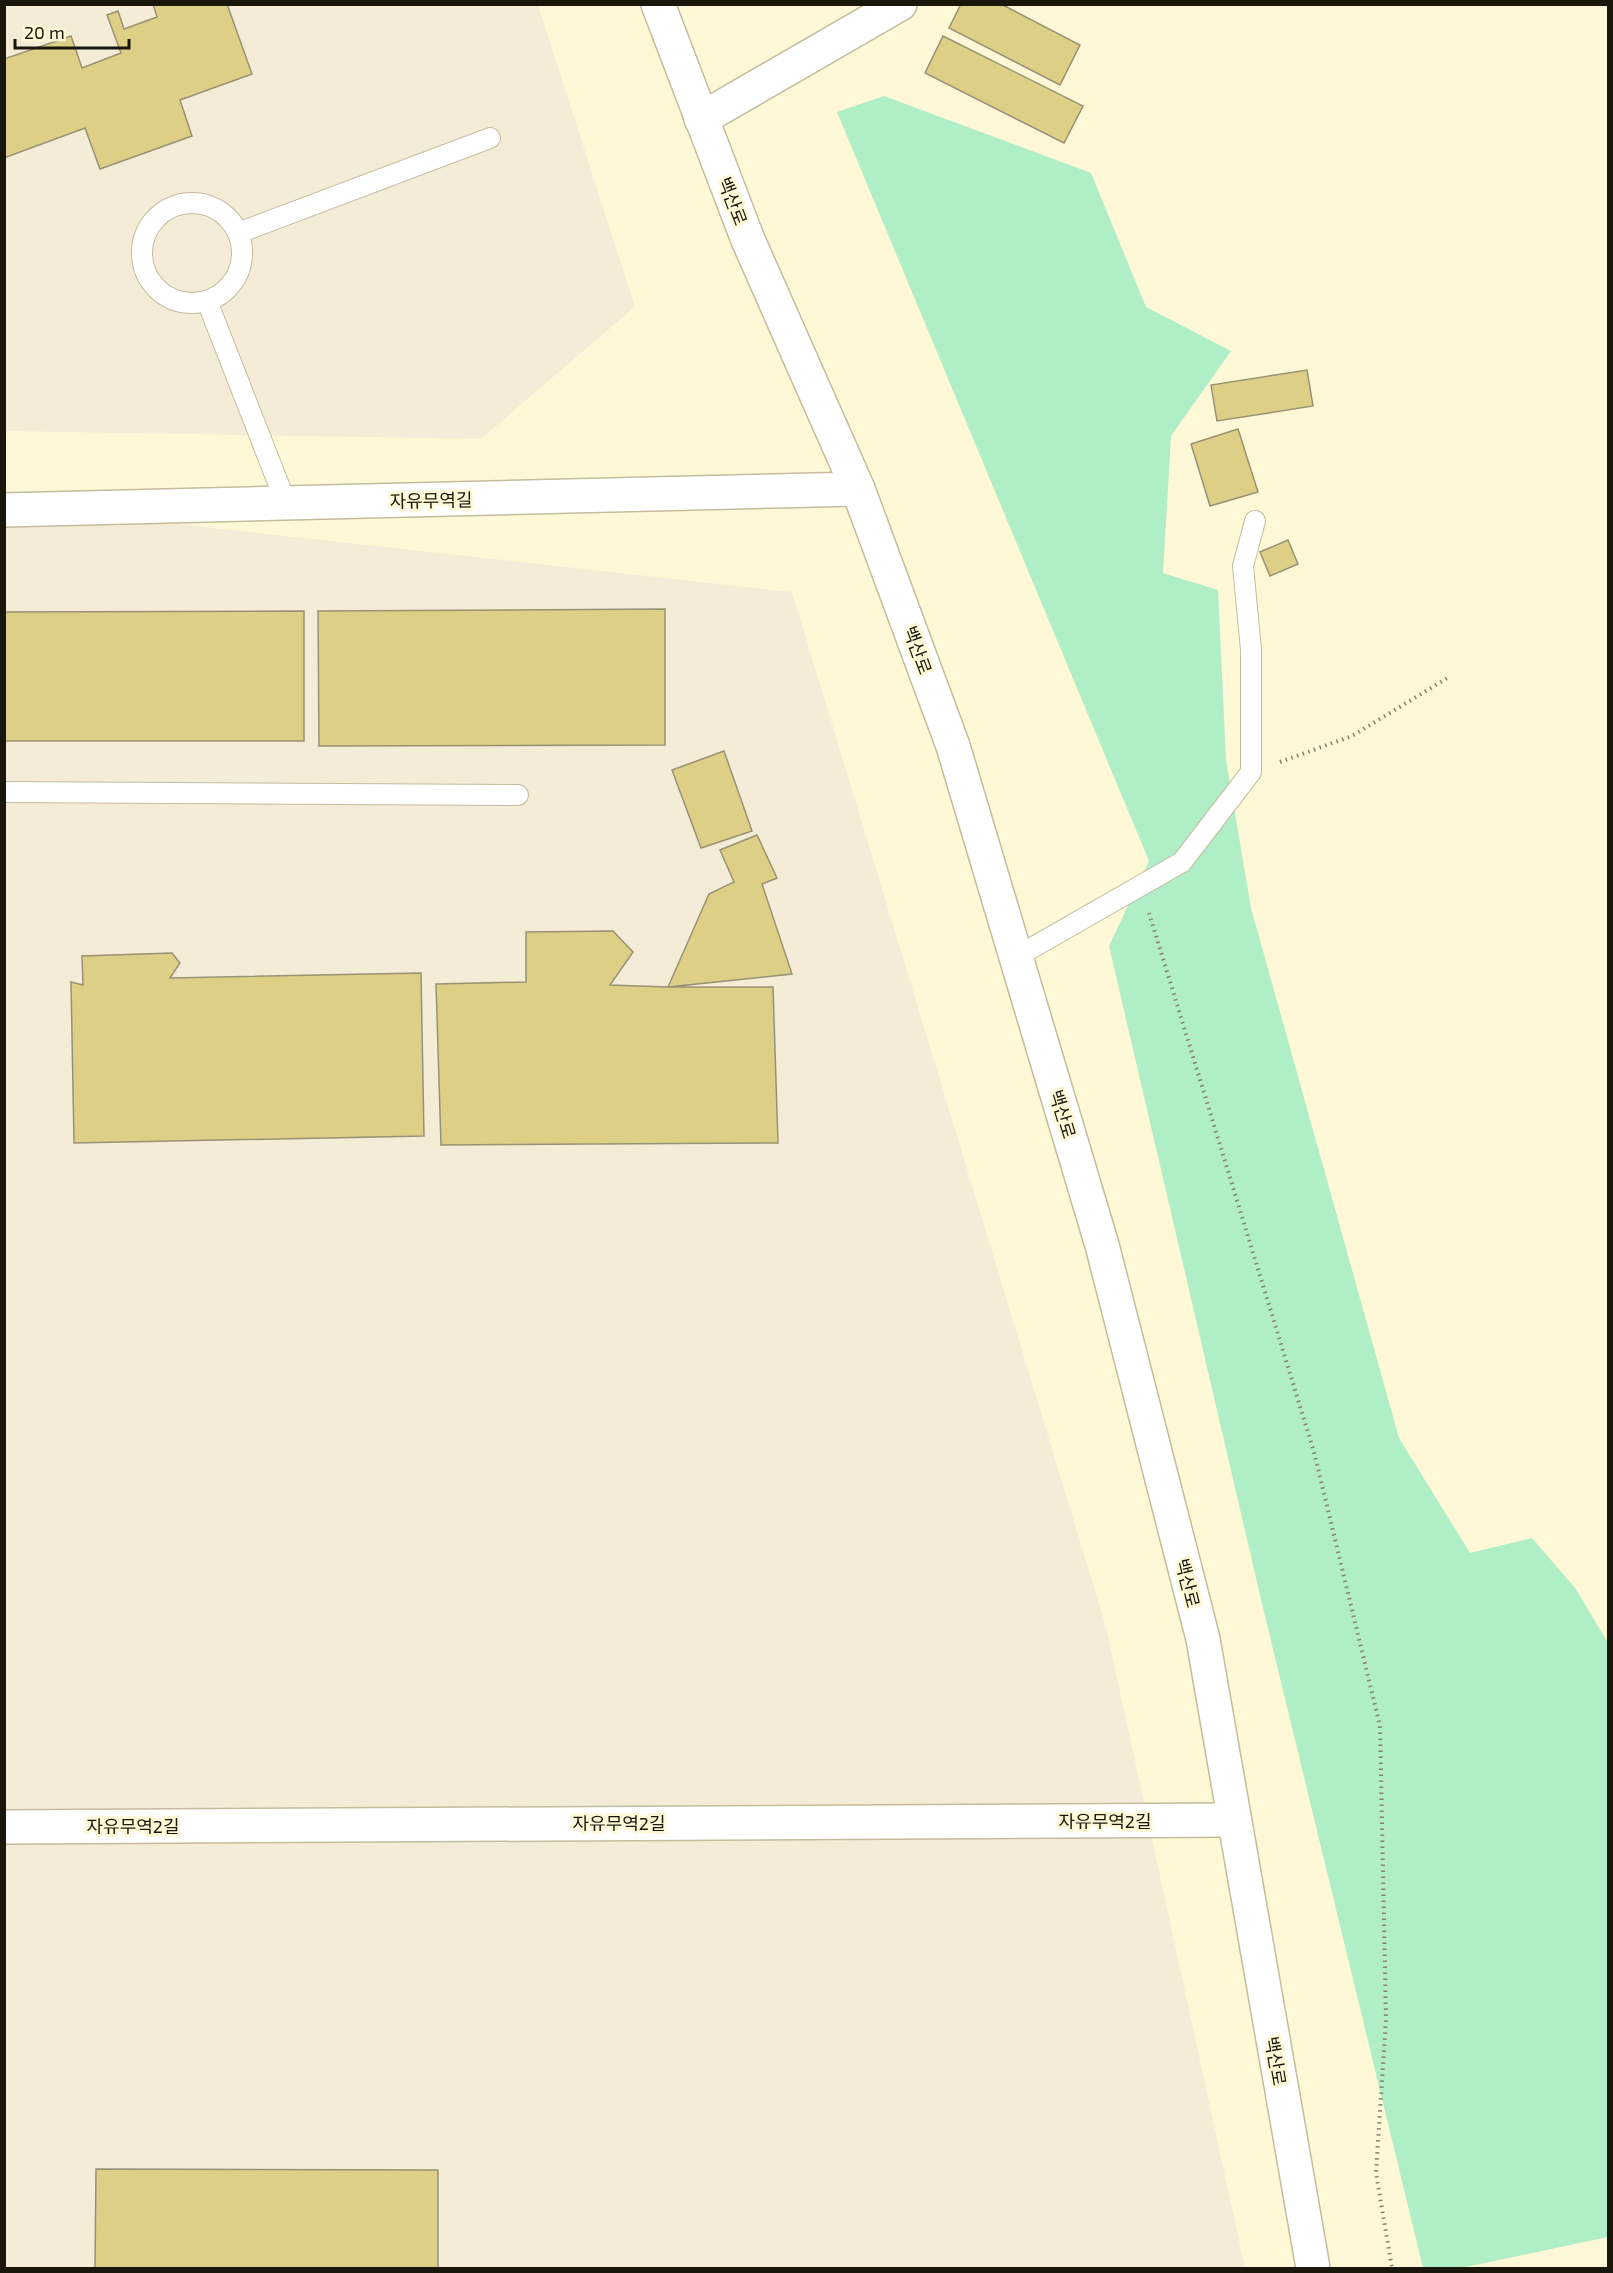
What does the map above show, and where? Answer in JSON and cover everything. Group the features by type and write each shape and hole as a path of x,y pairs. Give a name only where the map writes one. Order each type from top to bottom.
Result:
{"main road":[{"name":"백산로","path":"658,4 748,240 858,489 953,746 1102,1245 1203,1639 1313,2268"},
{"path":"701,119 900,4"},
{"name":"자유무역길","path":"4,510 858,489"},
{"name":"자유무역2길","path":"4,1827 1234,1820"}],"lane":[{"path":"238,233 490,138"},
{"path":"183,204 200,204 216,209 228,219 238,233 242,249 240,266 233,280 222,293 207,301 191,303 160,292 150,280 143,265 141,249 146,233 155,219 167,209 183,204"},
{"path":"207,301 286,503"},
{"path":"1016,957 1182,862 1251,772 1251,650 1243,566 1255,521"},
{"path":"4,792 518,795"}],"path":[{"path":"1251,772 1352,736 1449,677"},
{"path":"1141,886 1314,1452 1380,1726 1386,2019 1376,2173 1392,2268"}],"shaded area":[{"path":"5,5 538,5 635,307 481,439 5,431"},
{"path":"5,505 792,592 1106,1627 1245,2268 5,2268"}],"green space":[{"path":"884,96 1091,173 1146,307 1231,351 1171,436 1163,573 1218,590 1226,760 1251,908 1399,1438 1470,1553 1532,1538 1576,1589 1608,1643 1608,2237 1461,2268 1423,2268 1263,1608 1109,946 1149,861 837,112"}],"building":[{"path":"153,4 227,4 252,74 180,100 192,136 100,169 85,128 4,158 4,59 71,36 82,68 121,53 107,15 118,11 124,29 157,17"},
{"path":"961,4 1001,4 1080,45 1060,85 949,28"},
{"path":"943,36 1083,106 1064,143 925,73"},
{"path":"1307,370 1313,406 1217,421 1211,385"},
{"path":"1238,429 1258,492 1210,506 1191,444"},
{"path":"1288,540 1298,564 1270,576 1260,552"},
{"path":"665,609 665,745 319,746 318,611"},
{"path":"304,611 304,741 4,741 4,612"},
{"path":"724,751 752,831 701,848 672,770"},
{"path":"757,835 777,878 762,884 792,974 668,987 709,894 734,882 720,850"},
{"path":"613,931 633,952 610,985 773,987 778,1143 441,1145 436,984 526,982 526,932"},
{"path":"172,953 180,963 170,978 421,973 424,1136 74,1143 71,982 83,985 82,956"},
{"path":"96,2169 438,2170 438,2268 95,2268"}]}
